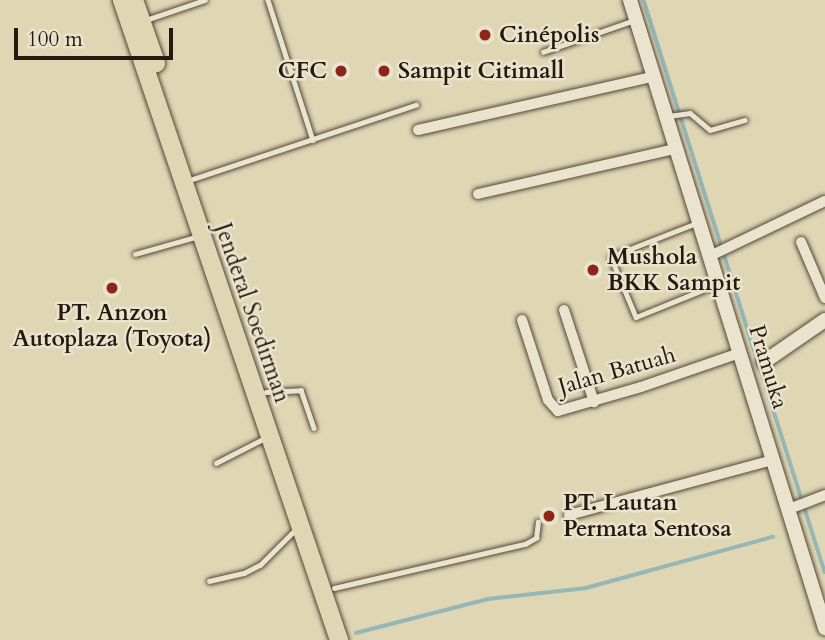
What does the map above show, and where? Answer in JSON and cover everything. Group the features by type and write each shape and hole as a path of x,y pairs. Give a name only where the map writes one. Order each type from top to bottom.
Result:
{"highway":[{"name":"Jenderal Soedirman","path":"122,0 269,436 334,587 352,640"},
{"name":"Jenderal Soedirman","path":"134,0 266,391 300,526 340,640"}],"street":[{"name":"Pramuka","path":"630,0 674,149 699,223 714,254 719,283 740,353 755,367 773,460 794,507 825,628"},
{"path":"418,130 652,77"},
{"path":"478,194 674,149"},
{"path":"714,254 825,201"},
{"path":"801,242 825,298"},
{"path":"564,310 594,402"},
{"name":"Jalan Batuah","path":"522,320 551,407 562,411 740,353"},
{"path":"755,367 825,320"},
{"path":"569,514 773,460"},
{"path":"794,507 825,495"}],"lane":[{"path":"142,21 205,0"},
{"path":"268,0 313,140"},
{"path":"542,51 636,20"},
{"path":"193,179 416,104"},
{"path":"664,117 690,113 710,130 745,120"},
{"path":"699,223 611,257 636,317 719,283"},
{"path":"135,254 200,236"},
{"path":"266,391 301,390 314,428"},
{"path":"216,463 269,436"},
{"path":"334,587 525,544 536,538 538,522"},
{"path":"209,581 244,573 260,565 300,526"}],"waterway":[{"path":"644,0 758,362"},
{"path":"760,367 825,572"},
{"path":"356,633 488,599 586,588 773,537"}],"place":[{"name":"Cinépolis","path":"485,35"},
{"name":"CFC","path":"341,71"},
{"name":"Sampit Citimall","path":"384,71"},
{"name":"Mushola BKK Sampit","path":"593,270"},
{"name":"PT. Anzon Autoplaza (Toyota)","path":"112,288"},
{"name":"PT. Lautan Permata Sentosa","path":"549,516"}]}
